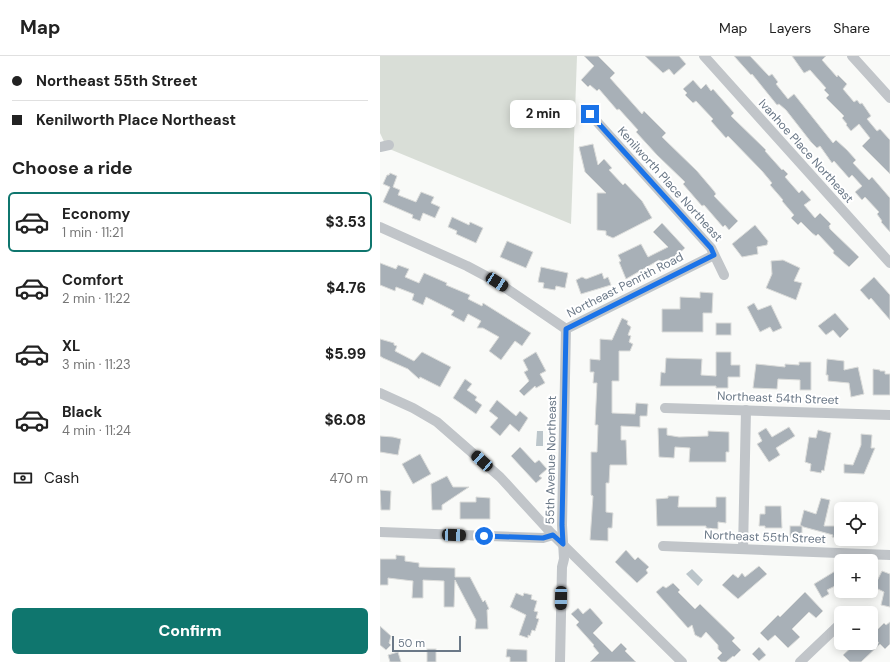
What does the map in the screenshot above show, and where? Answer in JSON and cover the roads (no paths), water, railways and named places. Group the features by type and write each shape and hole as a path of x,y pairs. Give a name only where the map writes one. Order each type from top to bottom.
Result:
{"street":[{"name":"Ivanhoe Place Northeast","path":"704,56 890,263"},
{"path":"852,56 890,98"},
{"name":"Kenilworth Place Northeast","path":"590,114 711,248 724,275"},
{"name":"Northeast Penrith Road","path":"380,228 467,266 497,282 562,328 566,329 714,255"},
{"name":"55th Avenue Northeast","path":"560,662 566,329"},
{"path":"380,393 413,408 437,422 464,444 500,477 553,535 682,662"},
{"name":"Northeast 54th Street","path":"665,408 890,415"},
{"path":"743,548 746,410"},
{"path":"380,532 543,538 553,535"},
{"name":"Northeast 55th Street","path":"663,546 890,555"},
{"path":"800,662 834,630"}]}
